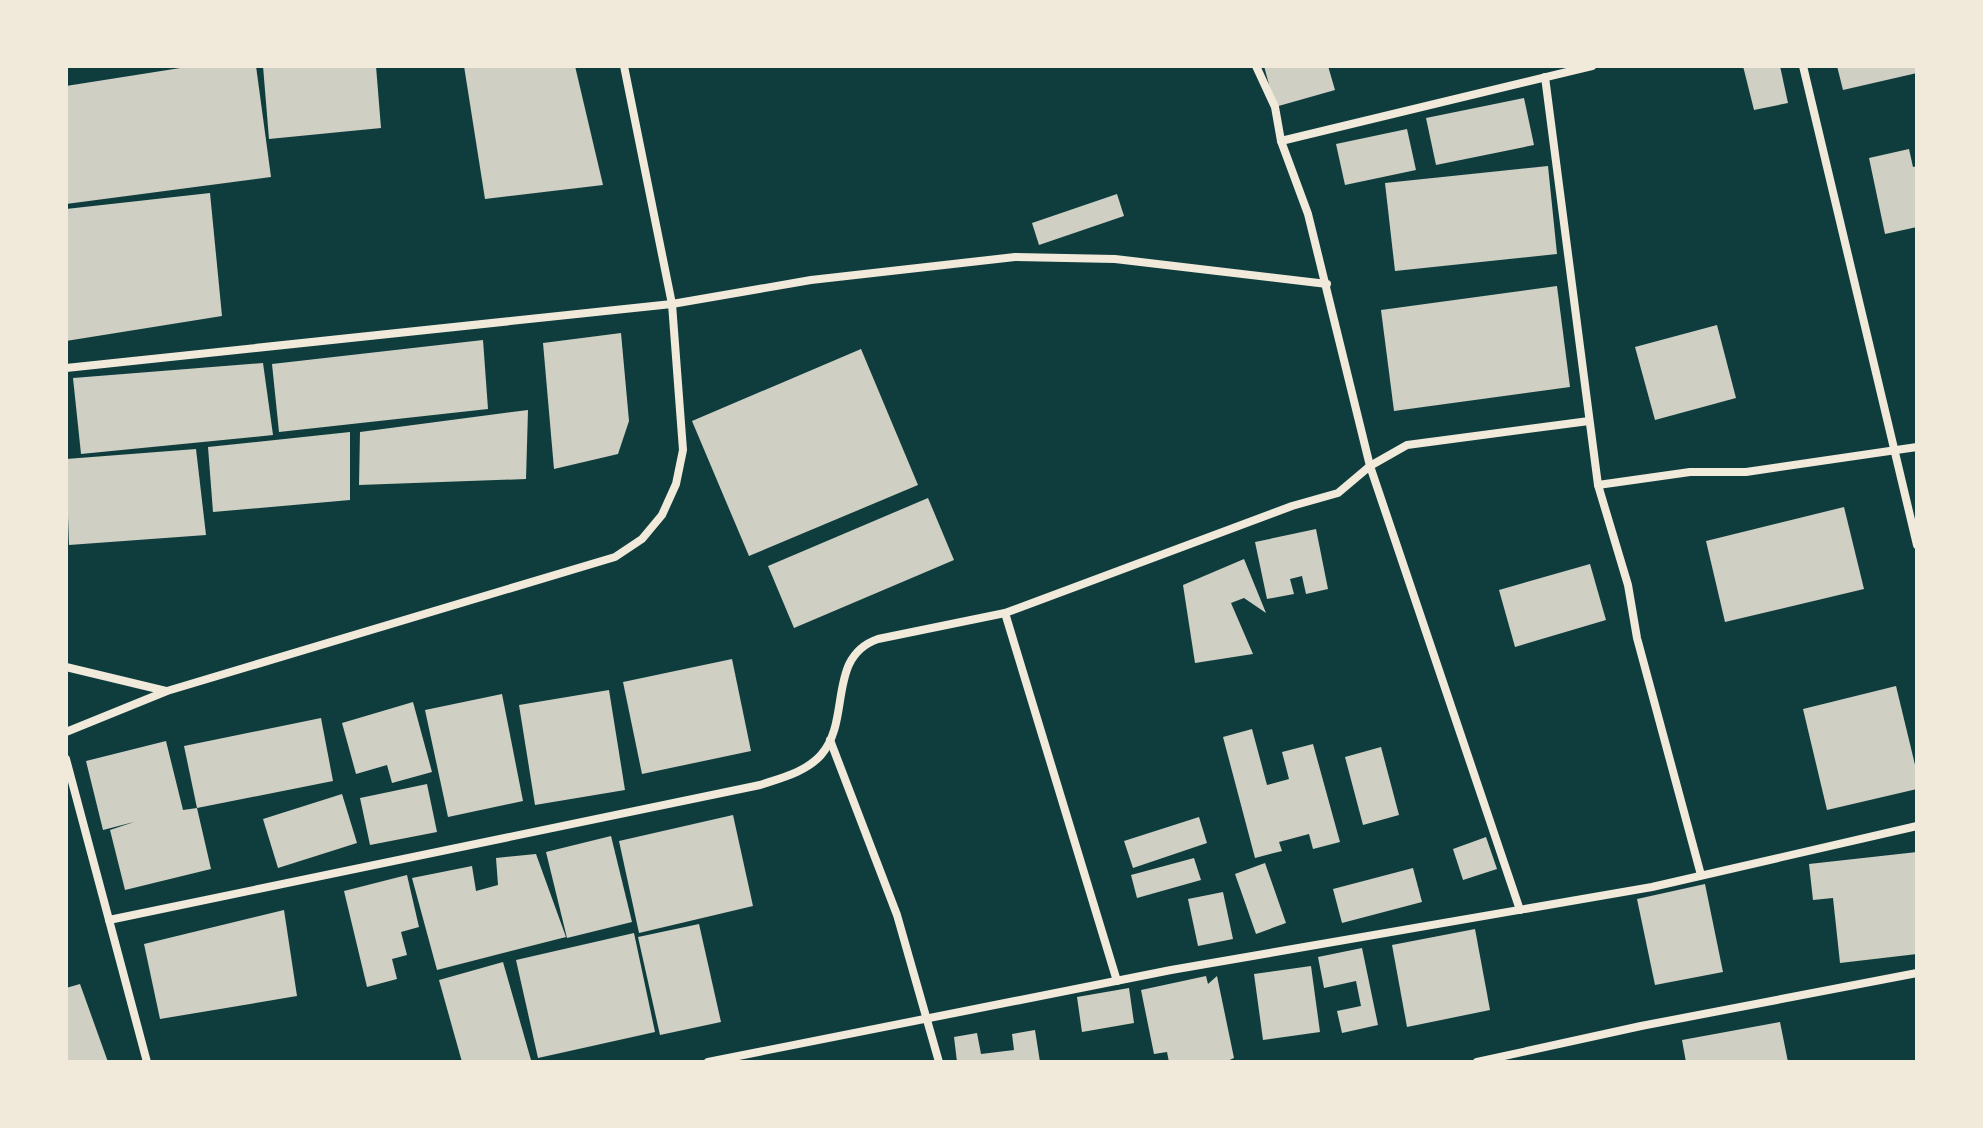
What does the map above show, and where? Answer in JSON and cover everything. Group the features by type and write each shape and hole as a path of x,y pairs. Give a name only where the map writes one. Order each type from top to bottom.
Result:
{"street":[{"path":"66,732 167,691 615,557 642,539 662,515 676,484 683,450 672,304 624,66"},
{"path":"1256,66 1275,107 1281,141 1308,214 1370,466 1520,910"},
{"path":"1281,141 1592,66"},
{"path":"1803,66 1917,545"},
{"path":"1545,77 1598,485 1628,585 1637,638 1701,875"},
{"path":"66,368 672,304 811,280 1015,257 1115,259 1327,284"},
{"path":"109,920 760,785 798,772 821,756 830,740 846,672 854,654 863,644 1005,613 1292,506 1338,493 1370,466 1407,445 1589,421"},
{"path":"1598,485 1690,472 1746,472 1917,447"},
{"path":"1005,613 1117,981"},
{"path":"66,667 167,691"},
{"path":"830,740 897,915 939,1062"},
{"path":"66,759 147,1062"},
{"path":"708,1062 1117,981 1701,875 1917,826"},
{"path":"1477,1062 1641,1026 1917,973"}],"building":[{"path":"193,66 256,66 271,177 66,204 66,86"},
{"path":"263,66 376,66 381,128 269,139"},
{"path":"464,66 575,66 603,185 485,199"},
{"path":"1264,66 1328,66 1335,90 1275,107"},
{"path":"1743,66 1780,66 1788,103 1754,110"},
{"path":"1837,66 1917,66 1917,73 1843,90"},
{"path":"1524,98 1534,145 1436,165 1426,118"},
{"path":"1407,129 1416,170 1345,185 1336,144"},
{"path":"1909,149 1913,167 1917,166 1917,227 1885,234 1869,158"},
{"path":"1548,166 1557,254 1395,271 1385,183"},
{"path":"210,193 222,316 66,341 66,209"},
{"path":"1117,194 1124,216 1039,245 1032,223"},
{"path":"1557,286 1570,387 1394,411 1381,310"},
{"path":"1717,325 1736,398 1655,420 1635,347"},
{"path":"621,333 629,421 618,454 554,469 543,343"},
{"path":"483,340 488,409 279,432 272,364"},
{"path":"861,349 918,485 749,556 692,421"},
{"path":"263,363 273,435 81,454 73,378"},
{"path":"528,410 526,479 359,485 360,432"},
{"path":"350,432 350,500 213,512 208,447"},
{"path":"196,449 206,535 69,545 66,459"},
{"path":"928,498 954,560 794,628 768,566"},
{"path":"1844,507 1864,589 1725,622 1706,541"},
{"path":"1316,529 1328,589 1306,594 1302,576 1290,579 1294,594 1267,599 1255,542"},
{"path":"1244,559 1266,613 1244,598 1231,603 1253,654 1195,663 1183,585"},
{"path":"1590,564 1606,620 1515,647 1499,590"},
{"path":"732,659 751,751 642,774 623,682"},
{"path":"1896,686 1917,773 1917,789 1827,810 1803,709"},
{"path":"609,690 625,790 535,805 519,705"},
{"path":"502,694 523,801 448,817 425,710"},
{"path":"413,702 432,772 392,783 387,765 356,774 342,723"},
{"path":"321,718 333,781 197,808 184,746"},
{"path":"1252,729 1267,785 1289,779 1282,752 1313,744 1340,842 1313,849 1309,834 1279,842 1282,851 1255,858 1223,737"},
{"path":"166,741 183,810 197,808 211,869 125,890 110,830 134,822 103,830 86,761"},
{"path":"1381,747 1399,815 1363,825 1345,757"},
{"path":"427,784 437,832 370,845 360,798"},
{"path":"342,794 357,843 278,868 263,819"},
{"path":"733,815 753,906 639,933 619,841"},
{"path":"1199,817 1207,843 1133,868 1124,841"},
{"path":"611,836 632,922 567,938 546,852"},
{"path":"1486,837 1497,869 1463,880 1453,849"},
{"path":"1917,852 1917,954 1840,963 1833,898 1813,900 1809,864"},
{"path":"536,854 566,937 437,970 412,878 472,866 476,891 498,885 496,858"},
{"path":"1194,858 1201,880 1137,898 1131,875"},
{"path":"1265,863 1286,923 1256,934 1235,874"},
{"path":"1413,868 1422,902 1342,923 1333,889"},
{"path":"407,875 419,927 401,932 407,955 392,959 397,979 367,987 344,891"},
{"path":"1705,884 1723,972 1655,985 1637,899"},
{"path":"1223,892 1233,939 1198,946 1188,899"},
{"path":"284,910 297,996 160,1019 144,944"},
{"path":"699,924 721,1022 660,1035 638,937"},
{"path":"1475,929 1490,1010 1407,1027 1392,945"},
{"path":"634,933 655,1032 538,1058 516,960"},
{"path":"1362,948 1378,1025 1342,1033 1337,1011 1361,1006 1356,981 1324,988 1318,957"},
{"path":"503,962 531,1060 462,1062 439,980"},
{"path":"1311,966 1320,1032 1263,1040 1254,974"},
{"path":"1206,976 1208,984 1217,976 1234,1058 1225,1062 1169,1062 1167,1052 1154,1054 1141,990"},
{"path":"80,984 108,1062 66,1062 66,988"},
{"path":"1129,988 1134,1023 1082,1032 1077,997"},
{"path":"1780,1022 1788,1062 1686,1062 1682,1040"},
{"path":"1035,1030 1040,1062 957,1062 954,1037 977,1033 981,1054 1014,1050 1012,1034"}]}
